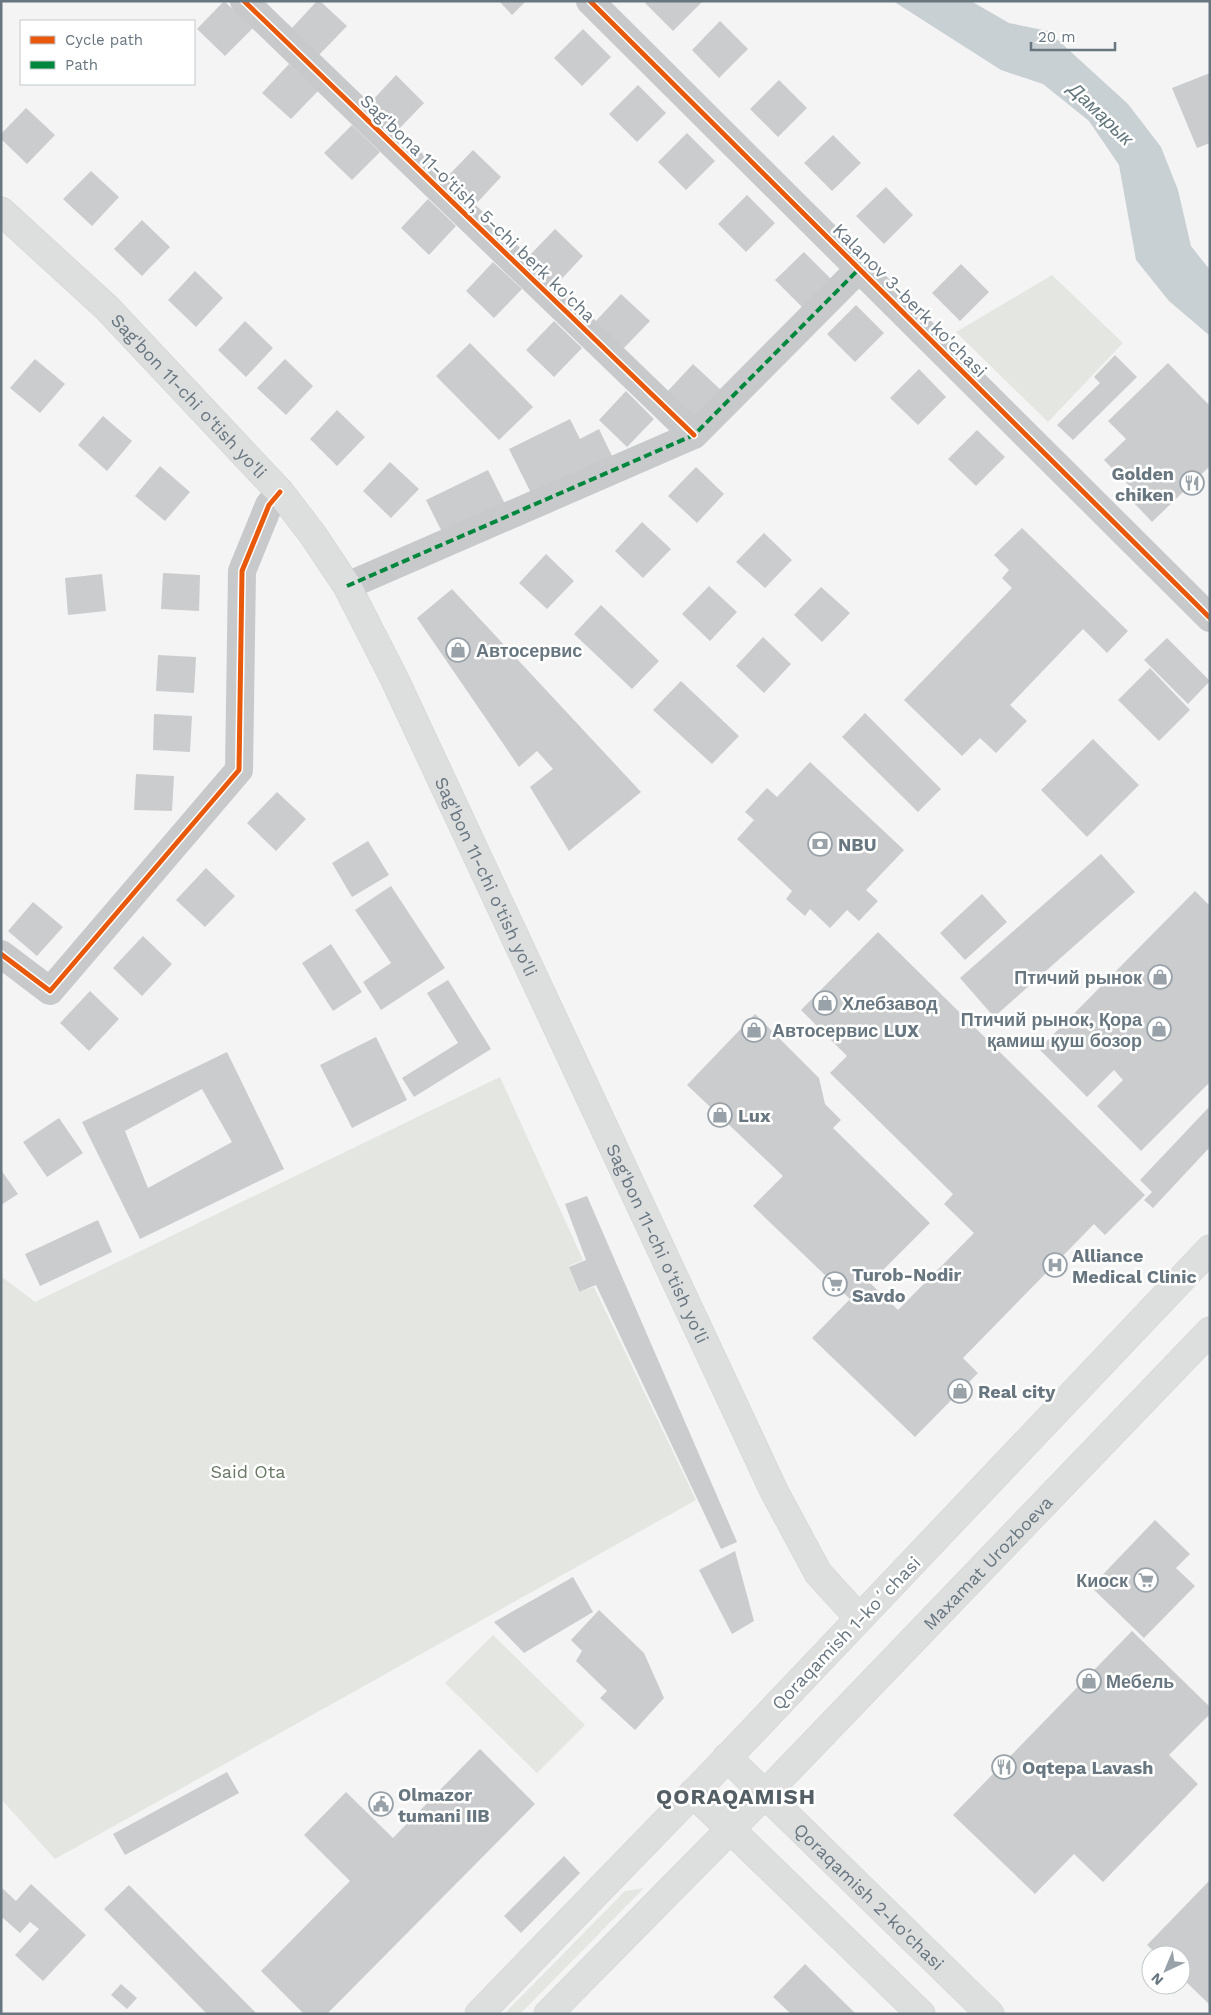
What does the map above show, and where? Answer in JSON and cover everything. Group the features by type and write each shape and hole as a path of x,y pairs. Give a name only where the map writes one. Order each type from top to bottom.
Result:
{"main road":[{"name":"Sag'bon 11-chi o'tish yo'li","path":"1,211 107,308 280,492 313,535 347,586 394,678 774,1492 818,1573 860,1618"},
{"name":"Qoraqamish 1-koʻchasi","path":"479,2014 693,1793 1210,1249"},
{"name":"Maxamat Urozboeva","path":"764,1794 1210,1331"},
{"name":"Qoraqamish 2-ko'chasi","path":"727,1757 990,2014"},
{"path":"693,1793 921,2014"},
{"path":"548,2014 764,1794"}],"street":[{"name":"Sag'bona 11-o'tish, 5-chi berk ko'cha","path":"244,1 694,435"},
{"name":"Kalanov 3-berk ko'chasi","path":"590,1 1210,618"},
{"path":"347,586 694,435 859,269"},
{"path":"1,954 50,990 239,770 242,571 269,505 280,492"}],"green space":[{"path":"1052,275 1123,343 1048,422 956,332"},
{"name":"Said Ota","path":"500,1077 583,1260 569,1266 578,1292 594,1287 696,1500 55,1859 1,1799 1,1276 35,1302"},
{"path":"493,1635 585,1725 537,1773 445,1683"},
{"path":"644,1888 520,2014 504,2014 625,1891"}],"water":[{"name":"Дамарык","path":"893,1 971,1 1009,23 1048,31 1128,104 1161,147 1178,190 1191,246 1210,270 1210,336 1169,301 1136,260 1119,165 1089,121 1043,84 1001,70"}],"building":[{"path":"224,1 253,28 225,56 197,29"},
{"path":"317,1 320,1 347,26 319,55 291,29"},
{"path":"499,1 526,1 512,15"},
{"path":"647,1 703,1 673,31 645,3"},
{"path":"720,21 748,49 719,78 692,50"},
{"path":"583,29 611,57 582,86 554,58"},
{"path":"289,64 318,91 291,119 262,93"},
{"path":"1210,73 1210,143 1197,148 1172,88"},
{"path":"396,75 424,103 397,131 369,104"},
{"path":"779,80 807,108 778,137 750,109"},
{"path":"638,85 666,113 637,142 609,114"},
{"path":"26,108 55,135 27,164 1,139 1,134"},
{"path":"352,125 380,152 352,180 324,153"},
{"path":"687,133 715,161 686,190 658,162"},
{"path":"833,135 861,163 832,191 804,163"},
{"path":"473,150 501,177 474,206 445,179"},
{"path":"91,171 119,197 92,226 63,199"},
{"path":"886,187 913,215 884,244 856,216"},
{"path":"747,195 775,223 746,252 718,224"},
{"path":"428,199 456,226 429,255 401,228"},
{"path":"142,220 170,247 142,276 114,249"},
{"path":"555,229 583,256 556,285 527,258"},
{"path":"804,252 832,280 803,308 775,280"},
{"path":"493,262 522,289 494,318 466,291"},
{"path":"961,264 989,292 960,321 932,293"},
{"path":"195,271 223,298 196,327 168,300"},
{"path":"621,294 650,321 622,350 594,323"},
{"path":"856,305 884,333 855,362 827,334"},
{"path":"245,321 273,348 246,377 218,350"},
{"path":"554,321 582,348 554,377 526,350"},
{"path":"470,343 533,407 499,440 436,376"},
{"path":"1115,355 1137,377 1073,440 1057,425 1100,383 1094,377"},
{"path":"35,359 65,384 40,413 10,388"},
{"path":"285,359 313,386 286,415 257,388"},
{"path":"1168,363 1210,406 1210,466 1152,522 1133,502 1139,496 1104,460 1126,439 1108,421"},
{"path":"693,364 721,390 694,419 666,393"},
{"path":"919,369 946,397 918,425 890,398"},
{"path":"626,391 654,419 627,447 599,420"},
{"path":"337,410 365,437 337,466 310,439"},
{"path":"103,416 132,441 107,471 78,445"},
{"path":"570,419 580,439 599,429 612,456 532,495 509,449"},
{"path":"977,430 1005,457 976,486 948,459"},
{"path":"390,462 419,489 391,518 363,491"},
{"path":"160,466 190,492 165,521 135,496"},
{"path":"696,467 724,494 697,523 668,496"},
{"path":"488,470 506,506 444,536 426,500"},
{"path":"642,522 671,549 643,578 615,551"},
{"path":"1022,528 1128,631 1107,653 1083,629 1010,705 1027,721 996,753 980,738 962,756 904,700 1012,588 1002,578 1009,570 994,555"},
{"path":"764,533 792,560 765,588 736,562"},
{"path":"546,554 574,581 547,609 519,583"},
{"path":"163,573 200,575 199,611 161,609"},
{"path":"102,574 106,611 68,615 65,578"},
{"path":"709,586 737,612 710,641 682,614"},
{"path":"821,587 850,613 822,642 794,615"},
{"path":"452,589 641,792 569,851 530,787 553,769 537,751 519,767 417,618"},
{"path":"601,605 659,661 632,689 574,634"},
{"path":"763,637 791,664 764,693 736,666"},
{"path":"1167,638 1210,681 1188,704 1144,660"},
{"path":"158,655 196,657 194,693 156,691"},
{"path":"1150,668 1190,710 1159,741 1118,700"},
{"path":"681,681 739,736 712,764 653,710"},
{"path":"865,713 941,789 918,812 842,737"},
{"path":"154,714 192,716 190,752 153,750"},
{"path":"1093,739 1139,785 1087,837 1041,790"},
{"name":"NBU","path":"810,762 904,850 866,890 878,901 859,921 847,910 830,928 810,909 805,916 786,899 792,891 737,839 754,820 745,812 767,788 777,797"},
{"path":"136,774 174,776 172,811 134,810"},
{"path":"277,792 306,819 276,851 247,823"},
{"path":"368,841 389,875 352,897 332,863"},
{"path":"1101,854 1135,892 994,1017 960,978"},
{"path":"206,868 235,896 205,927 176,900"},
{"path":"391,886 445,968 381,1010 363,982 391,963 355,910"},
{"name":"Птичий рынок","path":"1195,891 1210,906 1210,1082 1141,1151 1097,1106 1123,1080 1114,1070 1087,1097 1039,1049"},
{"path":"982,894 1007,922 965,960 940,933"},
{"path":"33,902 63,927 37,956 8,931"},
{"path":"878,932 1145,1195 1105,1235 1094,1224 963,1358 978,1373 915,1437 812,1338 850,1299 753,1206 783,1176 687,1085 755,1014 819,1078 825,1104 841,1120 833,1128 930,1223 870,1283 898,1310 974,1233 944,1204 953,1194 830,1073 847,1056 801,1010"},
{"path":"143,936 172,964 142,996 113,968"},
{"path":"331,944 362,992 333,1011 302,963"},
{"path":"448,980 491,1049 414,1097 402,1078 458,1043 427,993"},
{"path":"90,991 119,1019 89,1051 60,1023"},
{"path":"376,1037 407,1100 352,1128 320,1065"},
{"path":"227,1052 284,1169 140,1239 82,1122","holes":["202,1089 232,1142 148,1188 125,1131"]},
{"path":"1210,1106 1210,1147 1153,1208 1144,1200 1152,1192 1140,1180"},
{"path":"59,1118 83,1153 47,1177 23,1142"},
{"path":"1,1170 18,1194 1,1205"},
{"path":"587,1196 737,1542 721,1549 596,1285 579,1292 569,1267 586,1260 565,1204"},
{"path":"98,1220 112,1252 40,1286 25,1254"},
{"path":"1155,1520 1190,1554 1176,1568 1195,1586 1144,1638 1091,1587"},
{"path":"735,1551 754,1621 732,1634 699,1570"},
{"path":"573,1577 593,1612 524,1653 494,1622"},
{"path":"599,1610 644,1653 664,1698 635,1730 600,1698 607,1691 576,1661 582,1651 571,1640"},
{"path":"1132,1631 1210,1707 1210,1714 1169,1755 1198,1784 1103,1882 1074,1854 1035,1894 953,1815"},
{"path":"480,1749 535,1804 327,2014 304,2014 261,1971 350,1881 304,1835 346,1792 393,1838"},
{"path":"227,1772 239,1793 125,1855 113,1834"},
{"path":"564,1856 580,1873 521,1933 504,1916"},
{"path":"1210,1880 1210,2005 1191,1987 1191,1945 1147,1945"},
{"path":"31,1884 86,1935 43,1981 15,1955 39,1929 30,1922 20,1933 3,1918 1,1920 1,1887 16,1901"},
{"path":"129,1885 257,2014 207,2014 104,1909"},
{"path":"805,1964 856,2014 791,2014 773,1997"},
{"path":"121,1984 137,1998 127,2009 111,1995"}],"marked path":[{"path":"347,586 694,435 859,269"}],"cycle path":[{"path":"244,1 694,435"},
{"path":"590,1 1210,618"},
{"path":"1,954 50,991 239,770 242,571 269,505 280,492"}],"place":[{"name":"Golden chiken","path":"1192,483"},
{"name":"Автосервис","path":"458,650"},
{"name":"NBU","path":"820,844"},
{"name":"Птичий рынок","path":"1160,977"},
{"name":"Хлебзавод","path":"825,1003"},
{"name":"Птичий рынок, Қора қамиш қуш бозор","path":"1159,1029"},
{"name":"Автосервис LUX","path":"754,1030"},
{"name":"Lux","path":"720,1115"},
{"name":"Alliance Medical Clinic","path":"1055,1265"},
{"name":"Turob-Nodir Savdo","path":"835,1284"},
{"name":"Real city","path":"960,1391"},
{"name":"Киоск","path":"1146,1580"},
{"name":"Мебель","path":"1089,1681"},
{"name":"Oqtepa Lavash","path":"1004,1767"},
{"name":"Olmazor tumani IIB","path":"381,1804"}],"district":[{"name":"QORAQAMISH","path":"736,1796"}]}
